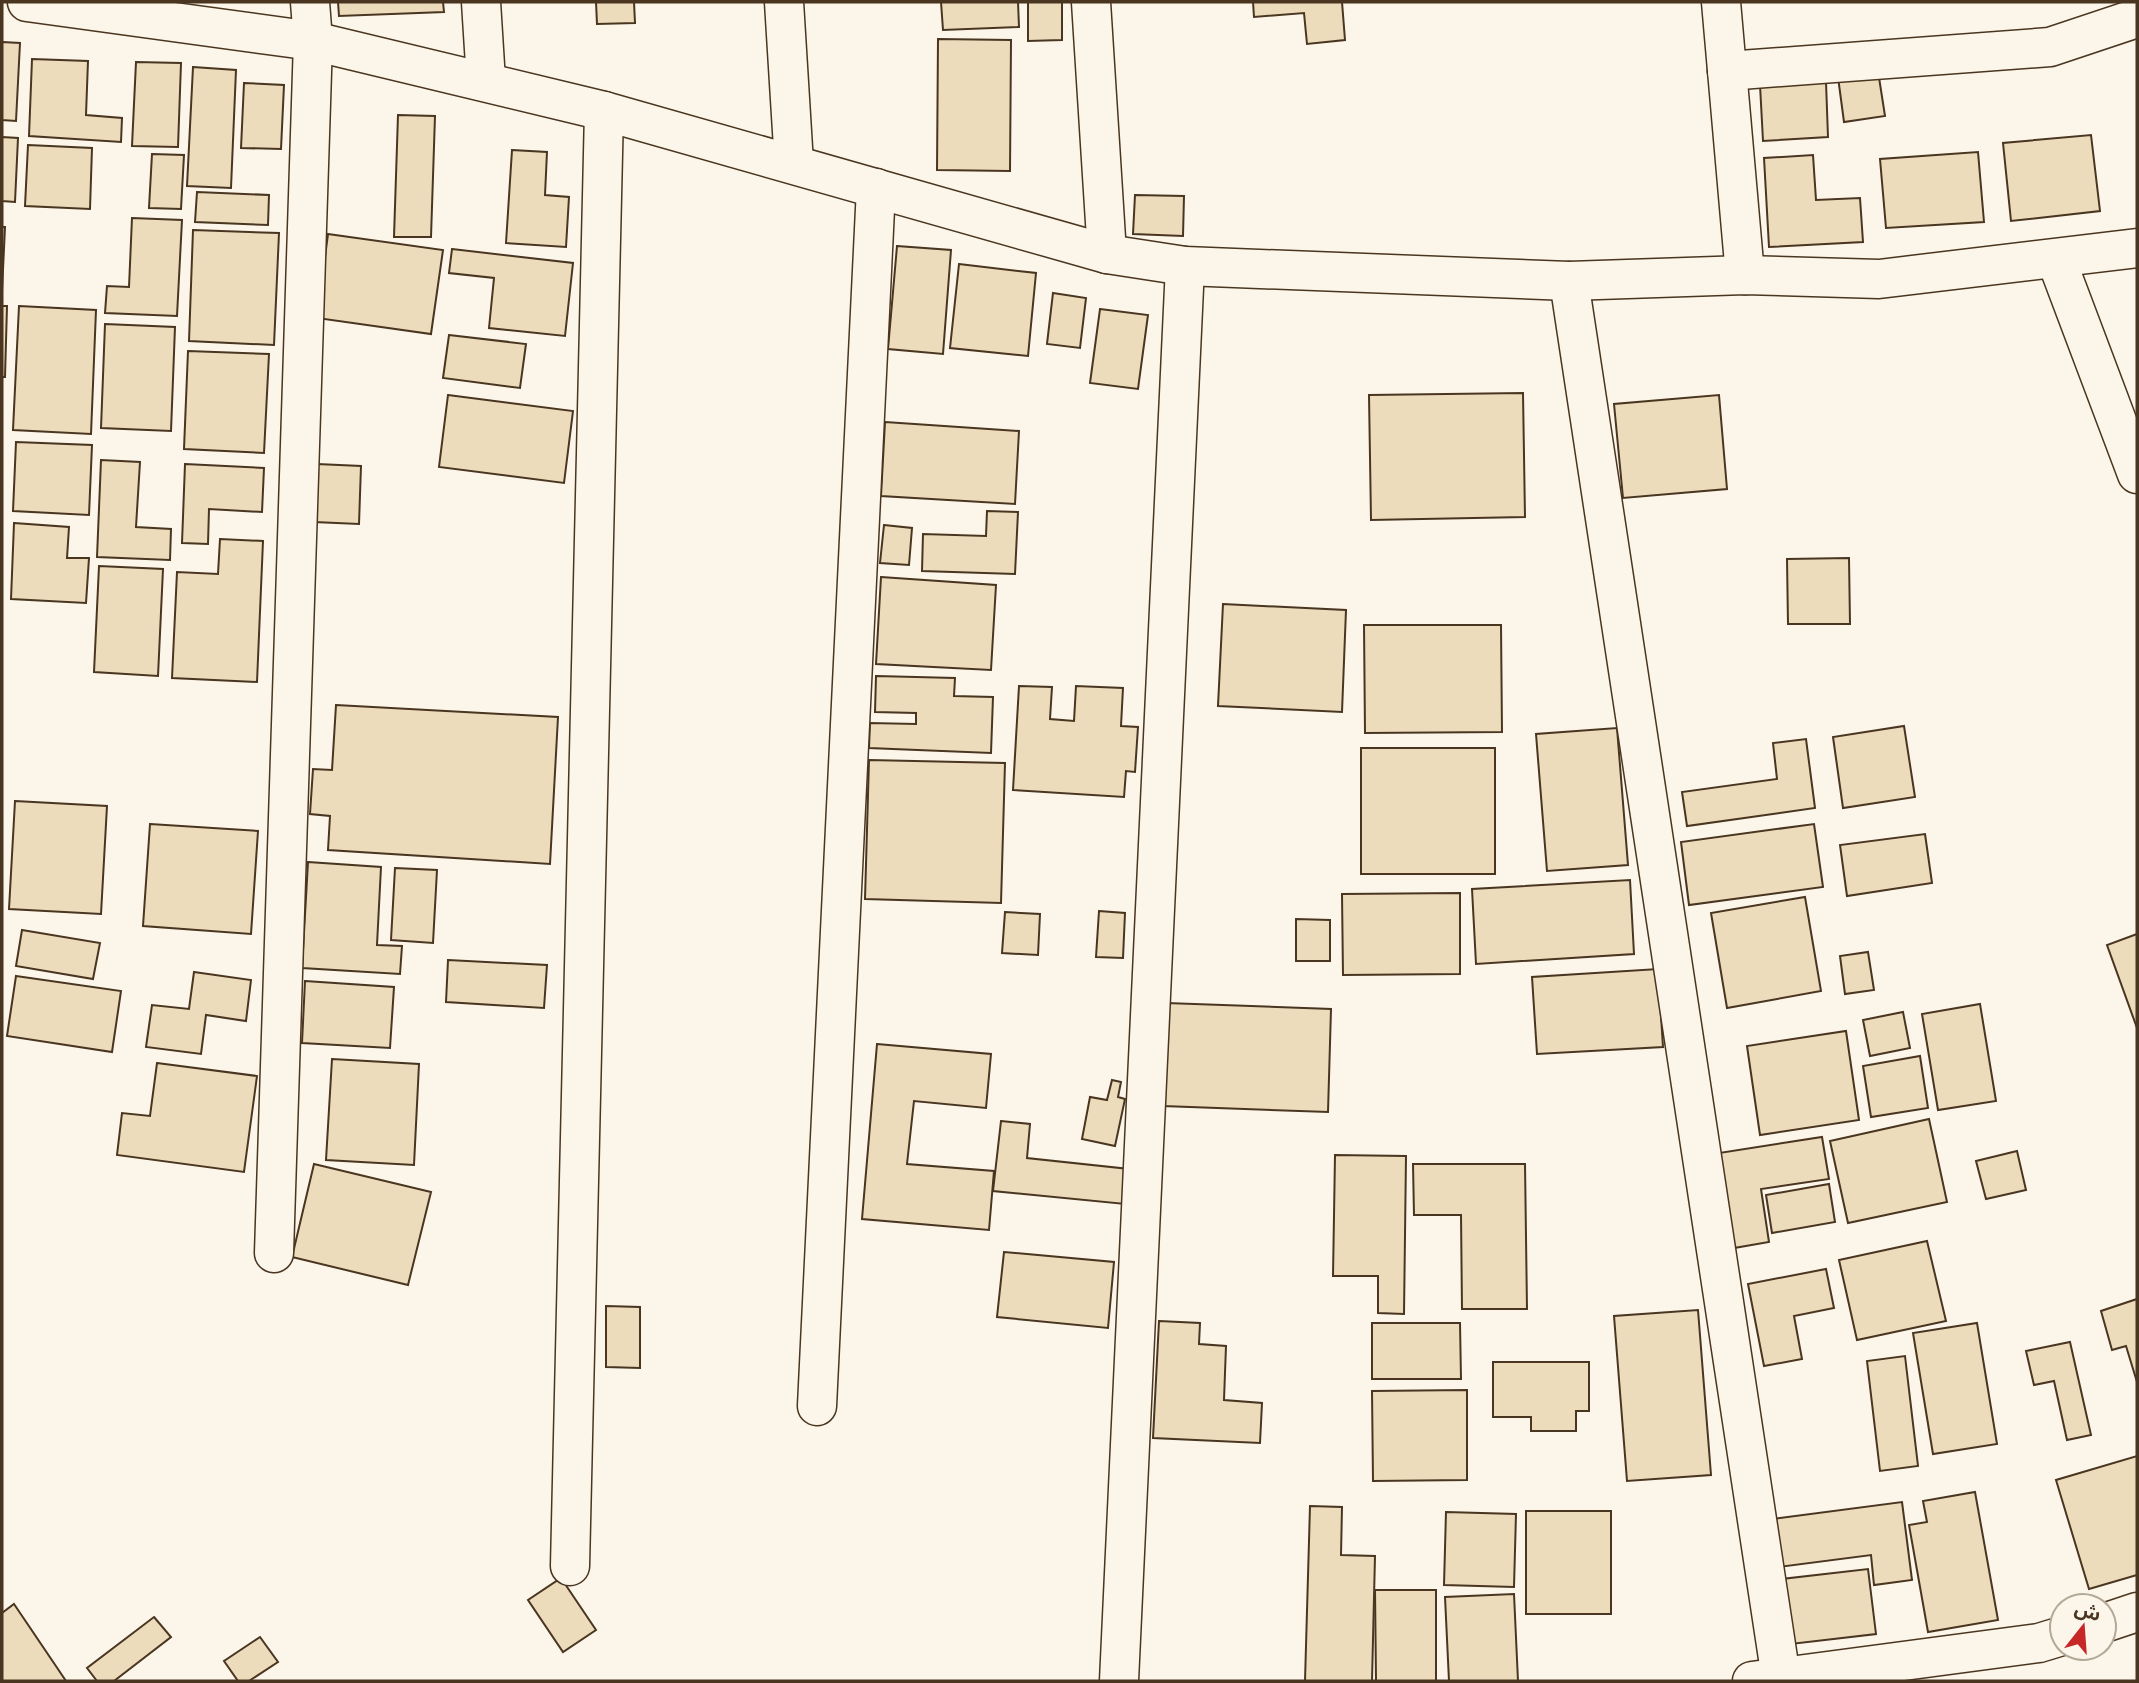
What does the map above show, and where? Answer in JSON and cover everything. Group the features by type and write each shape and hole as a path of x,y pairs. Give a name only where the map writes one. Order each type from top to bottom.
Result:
{"street":[{"path":"27,2 313,41 604,111 1107,254 1185,266 1569,281 1745,275 1880,279 2137,248"},
{"path":"274,1253 313,41 310,2"},
{"path":"481,2 486,82"},
{"path":"784,2 794,164"},
{"path":"1091,2 1107,254"},
{"path":"1721,2 1745,275"},
{"path":"1727,71 2050,47 2136,21 2137,18"},
{"path":"570,1566 604,111"},
{"path":"817,1406 876,188"},
{"path":"2056,259 2137,474"},
{"path":"1119,1681 1185,266"},
{"path":"1569,281 1766,1680 2048,1640"},
{"path":"2118,1618 2137,1612"}],"building":[{"path":"338,2 443,2 444,12 339,16"},
{"path":"596,2 634,2 635,23 597,24"},
{"path":"941,2 1018,2 1019,27 943,30"},
{"path":"1028,2 1062,2 1062,40 1028,41"},
{"path":"1253,2 1342,2 1345,40 1307,44 1304,13 1254,17"},
{"path":"938,39 1011,40 1010,171 937,170"},
{"path":"2,42 20,43 16,121 2,120"},
{"path":"32,59 88,61 86,115 122,118 121,142 29,136"},
{"path":"136,62 181,63 178,147 132,146"},
{"path":"193,67 236,70 231,188 187,186"},
{"path":"1878,71 1885,116 1844,122 1838,77"},
{"path":"1826,82 1828,137 1763,141 1760,85"},
{"path":"244,83 284,85 281,149 241,148"},
{"path":"398,115 435,116 431,237 394,237"},
{"path":"2091,135 2100,211 2011,221 2003,143"},
{"path":"2,137 18,138 15,202 2,201"},
{"path":"28,145 92,148 90,209 25,206"},
{"path":"512,150 547,152 545,195 569,197 566,247 506,243"},
{"path":"1978,152 1984,222 1886,228 1880,159"},
{"path":"152,154 184,155 181,209 149,208"},
{"path":"1813,155 1816,200 1860,198 1863,242 1769,247 1764,158"},
{"path":"197,192 269,195 268,225 195,222"},
{"path":"1135,195 1184,196 1183,236 1133,234"},
{"path":"132,218 182,220 177,316 105,313 107,286 129,287"},
{"path":"2,227 5,227 2,291"},
{"path":"193,230 279,233 274,345 189,341"},
{"path":"328,234 443,250 431,334 317,318"},
{"path":"897,246 951,250 943,354 888,349"},
{"path":"452,249 573,263 565,336 489,328 494,278 449,273"},
{"path":"959,264 1036,273 1028,356 950,348"},
{"path":"1053,293 1086,298 1080,348 1047,344"},
{"path":"2,306 7,306 5,377 2,377"},
{"path":"19,306 96,310 91,434 13,430"},
{"path":"1100,309 1148,315 1138,389 1090,383"},
{"path":"105,324 175,327 171,431 101,428"},
{"path":"449,335 526,344 520,388 443,378"},
{"path":"188,351 269,354 264,453 184,449"},
{"path":"1523,393 1525,517 1371,520 1369,395"},
{"path":"448,395 573,411 564,483 439,467"},
{"path":"1719,395 1727,489 1623,498 1614,404"},
{"path":"885,422 1019,431 1015,504 881,496"},
{"path":"16,442 92,445 89,515 13,511"},
{"path":"101,460 140,462 136,527 171,529 170,560 97,557"},
{"path":"185,464 264,468 262,512 209,509 208,544 182,543"},
{"path":"317,464 361,466 359,524 314,522"},
{"path":"987,511 1018,512 1015,574 922,571 923,534 986,536"},
{"path":"14,523 69,527 67,558 89,558 86,603 11,599"},
{"path":"884,525 912,528 909,565 880,563"},
{"path":"220,539 263,541 257,682 172,678 177,572 218,574"},
{"path":"1849,558 1850,624 1788,624 1787,559"},
{"path":"99,566 163,569 158,676 94,672"},
{"path":"881,577 996,585 991,670 876,664"},
{"path":"1223,604 1346,610 1342,712 1218,706"},
{"path":"1364,625 1501,625 1502,732 1365,733"},
{"path":"876,676 955,678 954,696 993,697 991,753 869,748 870,723 916,724 916,713 875,712"},
{"path":"1019,686 1052,687 1050,719 1074,721 1076,686 1123,688 1121,726 1138,727 1135,772 1126,771 1124,797 1013,790"},
{"path":"336,705 558,717 550,864 328,850 330,816 310,814 313,769 332,770"},
{"path":"1904,726 1915,797 1843,808 1833,737"},
{"path":"1617,728 1628,865 1547,871 1536,734"},
{"path":"1806,739 1815,808 1687,826 1682,792 1777,779 1773,743"},
{"path":"1361,748 1495,748 1495,874 1361,874"},
{"path":"869,760 1005,763 1001,903 865,899"},
{"path":"15,801 107,806 101,914 9,909"},
{"path":"150,824 258,831 251,934 143,926"},
{"path":"1814,824 1823,887 1689,905 1681,842"},
{"path":"1925,834 1932,883 1847,896 1840,845"},
{"path":"308,862 381,867 377,945 402,946 400,974 302,968"},
{"path":"395,868 437,870 433,943 391,940"},
{"path":"1630,880 1634,954 1476,964 1472,889"},
{"path":"1460,893 1460,974 1343,975 1342,894"},
{"path":"1805,897 1821,991 1727,1008 1711,913"},
{"path":"1099,911 1125,913 1123,958 1096,957"},
{"path":"1005,912 1040,914 1038,955 1002,953"},
{"path":"1296,919 1330,920 1330,961 1296,961"},
{"path":"22,930 100,943 93,979 16,966"},
{"path":"2137,934 2137,1028 2107,945"},
{"path":"1868,952 1874,990 1845,994 1840,956"},
{"path":"448,960 547,965 544,1008 446,1002"},
{"path":"1658,969 1663,1047 1537,1054 1532,977"},
{"path":"194,972 251,980 246,1021 206,1015 201,1054 146,1047 152,1005 189,1009"},
{"path":"16,976 121,991 112,1052 7,1036"},
{"path":"305,981 394,987 390,1048 302,1043"},
{"path":"1166,1003 1331,1009 1328,1112 1163,1106"},
{"path":"1980,1004 1996,1101 1938,1110 1922,1014"},
{"path":"1903,1012 1910,1048 1870,1056 1863,1020"},
{"path":"1846,1031 1859,1120 1760,1135 1747,1046"},
{"path":"877,1044 991,1054 986,1108 914,1101 907,1164 994,1171 989,1230 862,1219"},
{"path":"1920,1056 1928,1108 1871,1117 1863,1066"},
{"path":"332,1059 419,1064 414,1165 326,1160"},
{"path":"157,1063 257,1076 244,1172 117,1155 122,1113 150,1116"},
{"path":"1112,1080 1121,1082 1118,1097 1125,1099 1115,1146 1082,1139 1090,1097 1107,1100"},
{"path":"1929,1119 1947,1202 1848,1223 1830,1141"},
{"path":"1001,1121 1030,1124 1027,1158 1129,1169 1125,1204 993,1191"},
{"path":"1822,1137 1829,1179 1761,1189 1769,1242 1734,1248 1719,1153"},
{"path":"2017,1151 2026,1190 1986,1199 1976,1161"},
{"path":"1335,1155 1406,1156 1404,1314 1378,1313 1378,1276 1333,1276"},
{"path":"314,1164 431,1192 408,1285 292,1257"},
{"path":"1413,1164 1525,1164 1527,1309 1462,1309 1461,1215 1414,1215"},
{"path":"1829,1184 1835,1222 1772,1233 1766,1195"},
{"path":"1927,1241 1946,1321 1857,1340 1839,1260"},
{"path":"1004,1252 1114,1262 1108,1328 997,1317"},
{"path":"1826,1269 1834,1308 1794,1316 1802,1359 1764,1366 1748,1284"},
{"path":"2137,1299 2137,1382 2126,1346 2112,1350 2101,1311"},
{"path":"606,1306 640,1307 640,1368 606,1367"},
{"path":"1698,1310 1711,1475 1627,1481 1614,1316"},
{"path":"1159,1321 1200,1323 1199,1344 1226,1346 1224,1400 1262,1403 1260,1443 1153,1438"},
{"path":"1372,1323 1460,1323 1461,1379 1372,1379"},
{"path":"1977,1323 1997,1444 1933,1454 1913,1333"},
{"path":"2070,1342 2091,1435 2067,1440 2054,1381 2034,1385 2026,1351"},
{"path":"1905,1356 1918,1466 1880,1471 1867,1361"},
{"path":"1493,1362 1589,1362 1589,1411 1576,1411 1576,1431 1531,1431 1531,1417 1493,1417"},
{"path":"1467,1390 1467,1480 1373,1481 1372,1391"},
{"path":"2137,1456 2137,1575 2089,1589 2056,1480"},
{"path":"1975,1492 1998,1620 1928,1632 1909,1525 1927,1522 1923,1501"},
{"path":"1902,1502 1912,1580 1874,1585 1871,1555 1779,1567 1773,1519"},
{"path":"1310,1506 1342,1507 1341,1555 1375,1556 1372,1681 1305,1681"},
{"path":"1526,1511 1611,1511 1611,1614 1526,1614"},
{"path":"1446,1512 1516,1514 1514,1587 1444,1585"},
{"path":"1868,1569 1876,1634 1791,1644 1782,1579"},
{"path":"561,1578 596,1630 563,1652 528,1600"},
{"path":"1375,1590 1436,1590 1436,1681 1376,1681"},
{"path":"1514,1594 1518,1681 1449,1681 1445,1597"},
{"path":"14,1604 66,1681 2,1681 2,1613"},
{"path":"154,1617 171,1637 114,1681 97,1681 87,1668"},
{"path":"260,1637 278,1662 249,1681 238,1681 224,1661"}]}
